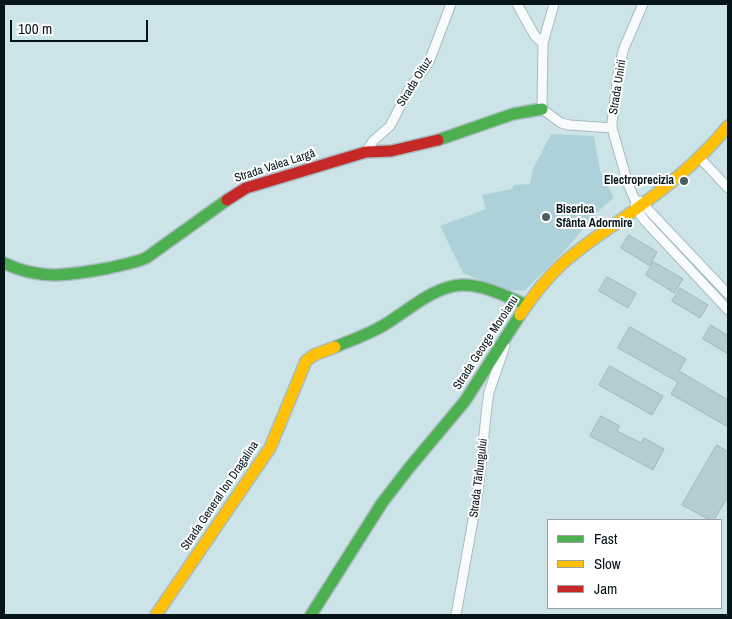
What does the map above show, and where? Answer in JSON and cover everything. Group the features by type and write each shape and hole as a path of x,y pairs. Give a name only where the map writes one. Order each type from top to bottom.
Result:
{"street":[{"name":"Strada Oituz","path":"366,152 373,141 390,126 408,89 430,62 451,4"},
{"path":"517,4 535,36 542,42"},
{"path":"554,4 542,42 542,109 561,123 612,128"},
{"name":"Strada Unirii","path":"638,204 626,179 612,128 619,67 624,48 643,4"},
{"name":"Strada Valea Largă","path":"4,263 26,273 48,276 137,262 146,258 239,191 366,152 381,153 399,150 467,132 504,116 526,110 542,109"},
{"name":"Strada George Moroianu","path":"311,615 381,505 409,467 464,403 527,305 543,284 564,262 700,158 728,126"},
{"path":"700,158 728,188"},
{"path":"638,204 728,294"},
{"path":"638,204 728,310"},
{"name":"Strada General Ion Dragalina","path":"156,615 270,448 306,361 314,355 374,331 419,302 454,286 471,286 527,305"},
{"name":"Strada Tărlungului","path":"456,615 478,492 489,392 505,346 504,342"}],"shaded area":[{"path":"551,134 594,136 600,170 614,198 595,215 566,249 525,291 505,290 463,273 440,226 486,209 482,195 512,189 514,185 530,184 533,169"}],"building":[{"path":"629,235 657,252 650,266 621,248"},
{"path":"654,262 683,279 674,293 646,275"},
{"path":"607,277 636,293 628,308 599,291"},
{"path":"680,288 708,305 700,318 672,301"},
{"path":"711,325 728,336 728,354 703,339"},
{"path":"630,327 686,359 679,371 728,400 728,427 671,394 678,382 618,348"},
{"path":"610,366 663,396 652,415 599,385"},
{"path":"601,416 620,426 617,431 641,443 644,438 664,449 653,470 590,436"},
{"path":"717,445 728,452 728,501 726,500 715,519 708,519 682,505"}],"traffic: fast":[{"path":"438,140 513,114 542,109"},
{"path":"4,263 17,269 56,275 82,273 132,263 146,258 227,200"},
{"path":"335,347 378,328 421,300 450,287 470,285 495,292 527,305"},
{"path":"311,615 382,503 465,401 520,315"}],"traffic: slow":[{"path":"520,315 539,289 568,258 667,186 705,152 728,126"},
{"path":"156,615 270,448 306,361 314,355 335,347"}],"traffic: jam":[{"path":"227,200 246,188 366,152 391,151 438,140"}],"place":[{"name":"Electroprecizia","path":"684,181"},
{"name":"Biserica Sfânta Adormire","path":"546,217"}]}
